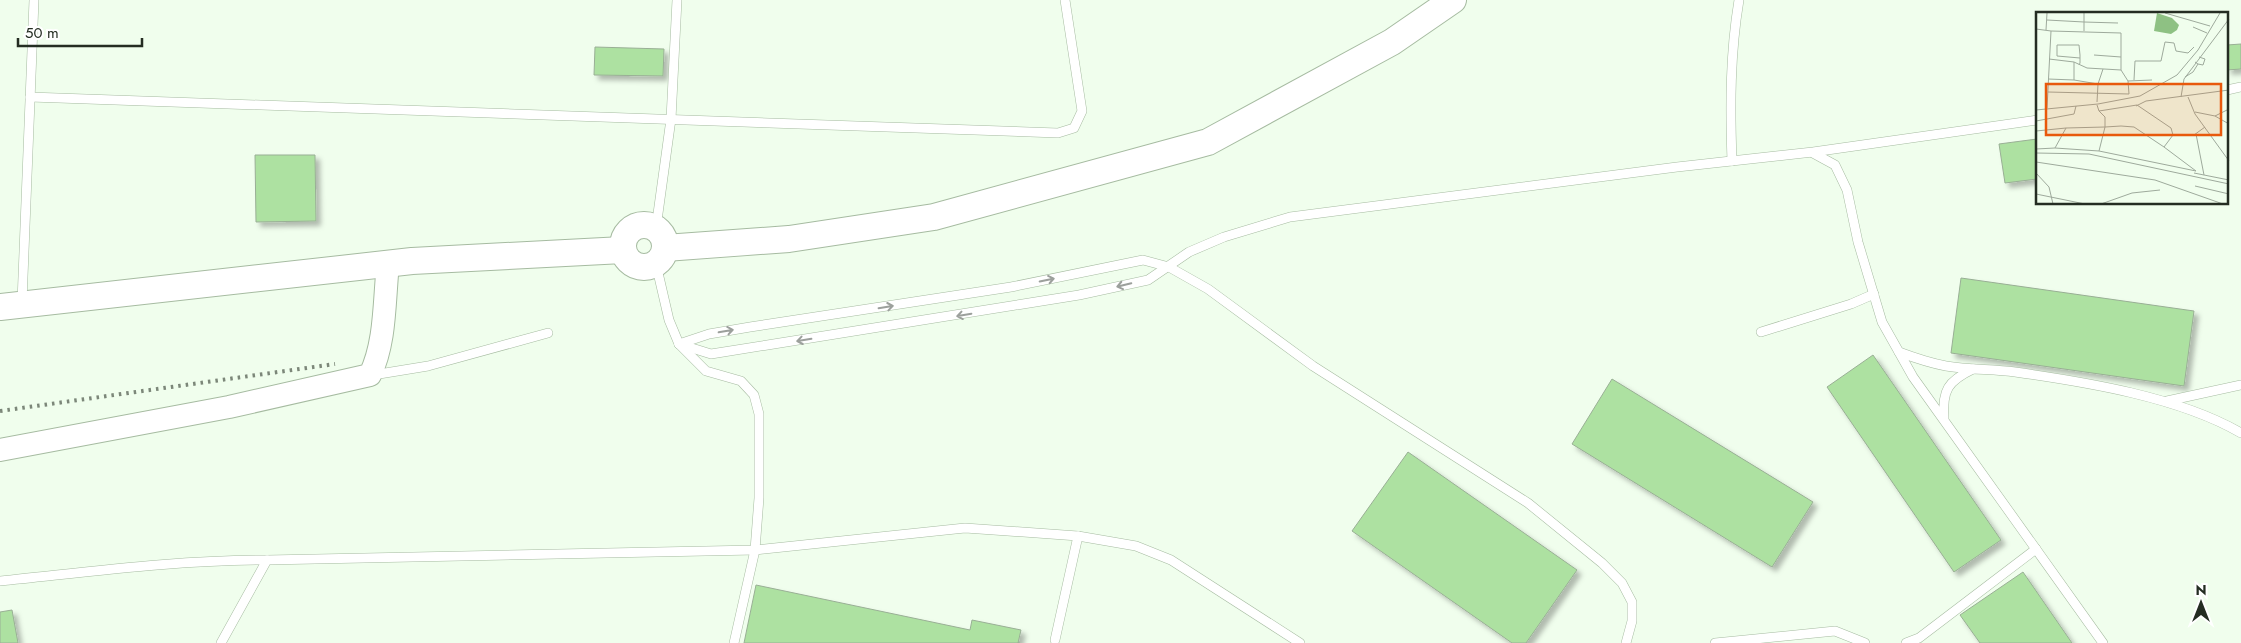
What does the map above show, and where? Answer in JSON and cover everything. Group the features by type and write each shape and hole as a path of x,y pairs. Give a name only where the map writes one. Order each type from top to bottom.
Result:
{"main road":[{"path":"659,247 642,224 629,230 622,242 623,250 629,262 643,268 659,247 789,239 934,217 1208,142 1392,42 1453,0"},
{"path":"11,306 388,264 623,250"}],"street":[{"path":"0,450 229,407 370,375 376,363 380,339 388,264"}],"lane":[{"path":"11,306 30,97 34,0"},
{"path":"677,0 671,119 659,247 669,320 679,344 706,371 741,381 754,396 759,414 759,498 755,550 734,643"},
{"path":"30,97 1058,133 1074,128 1082,110 1065,0"},
{"path":"1732,161 1730,88 1734,32 1739,0"},
{"path":"2228,90 2241,87"},
{"path":"679,344 710,354 1079,295 1148,280 1189,252 1216,241 1290,217 1812,152 2036,120"},
{"path":"1812,152 1835,165 1847,190 1858,242 1882,322 1899,352 1926,397 1944,419 2103,643"},
{"path":"679,344 717,333 1011,287 1143,260 1169,267 1208,289 1313,366 1528,503 1602,563 1622,584 1632,602 1632,620 1626,643"},
{"path":"1761,332 1852,304 1874,294"},
{"path":"370,375 428,366 548,333"},
{"path":"1899,352 1923,361 1948,366 2014,372 2164,402 2228,426 2241,433"},
{"path":"1944,419 1942,401 1948,386 1957,376 1975,368"},
{"path":"2164,402 2241,385"},
{"path":"0,581 169,563 755,550 965,528 1078,536 1136,546 1171,560 1300,643"},
{"path":"1055,640 1078,536"},
{"path":"1906,643 1921,640 2036,549"},
{"path":"221,643 267,560"},
{"path":"1715,643 1835,631 1865,643"}],"building":[{"path":"2241,44 2241,69 2228,70 2228,45"},
{"path":"595,47 664,49 663,76 594,75"},
{"path":"2036,139 2036,179 2005,183 1999,144"},
{"path":"255,155 315,155 316,221 256,222"},
{"path":"1961,278 2194,311 2184,386 1951,353"},
{"path":"1873,355 2001,540 1954,572 1827,387"},
{"path":"1612,379 1813,502 1772,567 1572,444"},
{"path":"1408,452 1577,570 1526,643 1512,643 1352,531"},
{"path":"2023,572 2072,643 1980,643 1960,615"},
{"path":"756,585 970,630 972,620 1021,630 1018,643 744,643"},
{"path":"12,610 18,643 0,643 0,612"}],"railway":[{"path":"0,411 335,364"}]}
